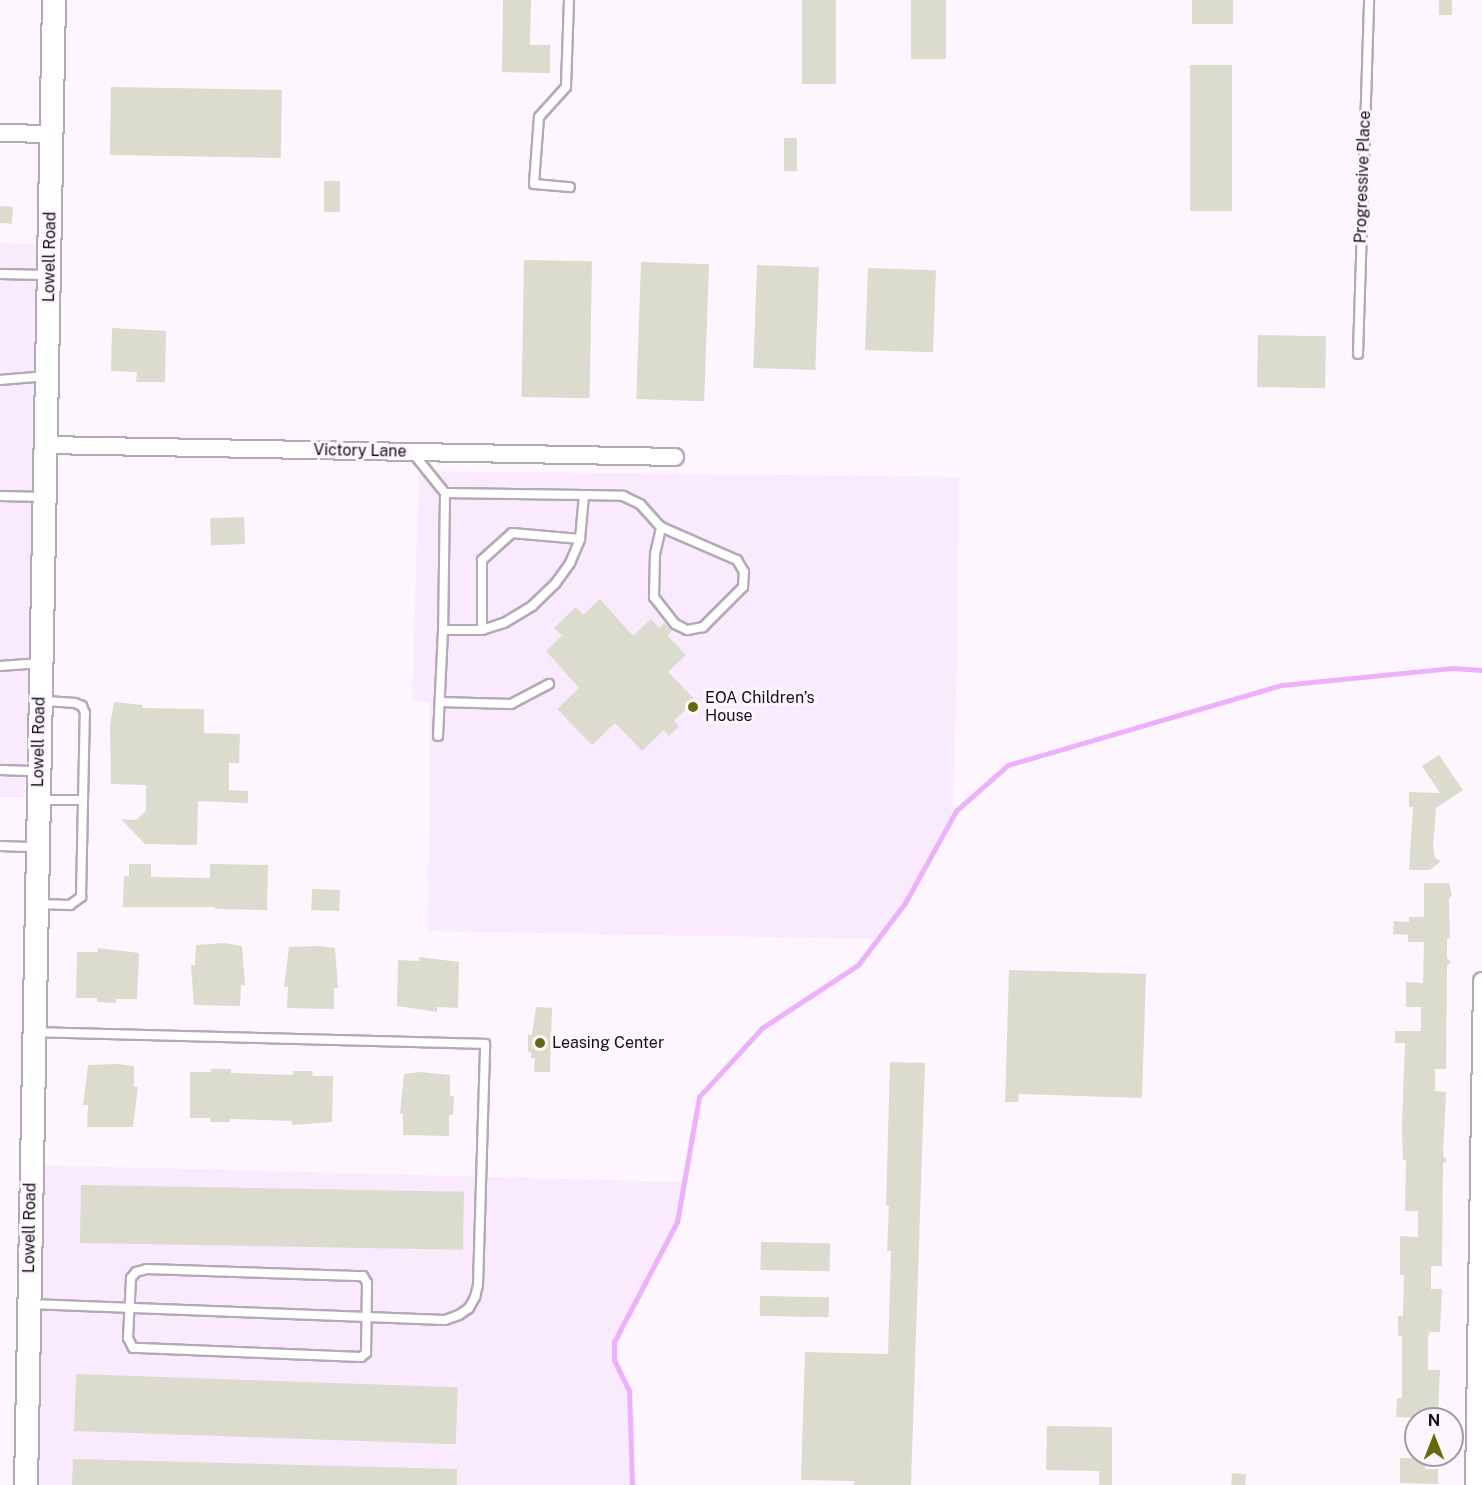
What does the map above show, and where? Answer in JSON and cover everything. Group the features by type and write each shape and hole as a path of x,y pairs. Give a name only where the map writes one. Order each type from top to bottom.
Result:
{"street":[{"name":"Lowell Road","path":"26,1485 54,0"},
{"path":"0,133 53,134"},
{"name":"Victory Lane","path":"46,445 675,457"},
{"path":"1474,1485 1482,981"}],"lane":[{"path":"569,0 566,87 539,117 534,184 570,187"},
{"name":"Progressive Place","path":"1358,354 1369,0"},
{"path":"0,274 50,275"},
{"path":"0,380 48,376"},
{"path":"411,452 445,493 443,630 438,736"},
{"path":"445,493 623,496 640,504 661,527 737,560 744,572 743,587 703,627 687,630 675,624 654,597 655,554 661,527"},
{"path":"443,630 482,630 504,623 532,606 565,570 580,539 584,495"},
{"path":"0,496 45,497"},
{"path":"482,630 482,560 512,534 580,539"},
{"path":"0,666 41,663"},
{"path":"440,702 511,704 549,684"},
{"path":"36,904 70,905 81,897 85,713 82,706 67,701 40,701"},
{"path":"0,770 39,771"},
{"path":"38,800 83,800"},
{"path":"0,846 37,847"},
{"path":"29,1304 445,1320 459,1315 476,1298 478,1285 485,1044 34,1032"},
{"path":"147,1269 363,1276 367,1283 366,1353 361,1357 133,1348 128,1338 130,1308 131,1278 136,1272 147,1269"}],"shaded area":[{"path":"0,243 39,244 25,797 0,797"},
{"name":"EOA Children’s House","path":"419,471 959,477 956,714 952,819 905,903 877,939 428,931 430,702 412,701"},
{"path":"32,1165 684,1182 677,1222 614,1342 614,1360 629,1391 632,1485 26,1485"}],"building":[{"path":"503,0 531,0 530,45 550,45 550,73 502,72"},
{"path":"802,0 836,0 836,84 802,84"},
{"path":"911,0 946,0 946,59 911,59"},
{"path":"1192,0 1233,0 1233,24 1192,24"},
{"path":"1439,0 1452,0 1452,15 1439,15"},
{"path":"1190,65 1232,65 1232,211 1190,211"},
{"path":"111,87 282,90 281,158 110,155"},
{"path":"784,138 797,138 797,171 784,171"},
{"path":"324,181 340,181 340,212 324,212"},
{"path":"0,206 13,207 12,224 0,223"},
{"path":"524,260 592,261 590,398 522,397"},
{"path":"641,262 709,264 704,401 636,399"},
{"path":"757,265 819,267 815,370 753,368"},
{"path":"868,268 936,270 933,352 865,350"},
{"path":"112,328 166,331 165,382 136,382 137,372 111,371"},
{"path":"1258,335 1326,336 1325,388 1257,387"},
{"path":"244,517 245,544 211,545 210,518"},
{"path":"600,599 633,636 651,619 659,628 664,623 672,631 667,635 686,655 668,672 695,700 674,721 679,726 669,736 664,730 642,751 615,723 592,745 557,709 579,688 546,651 562,635 554,628 576,607 583,615"},
{"path":"114,702 143,705 142,708 204,709 204,733 240,734 239,763 229,763 229,790 248,791 248,803 198,801 197,845 145,844 121,819 136,820 146,811 146,785 111,784 110,725"},
{"path":"1439,755 1463,790 1436,808 1433,847 1435,858 1441,861 1430,870 1409,870 1413,807 1409,807 1409,792 1440,793 1422,766"},
{"path":"129,864 151,864 151,877 210,878 210,864 268,865 267,910 215,909 215,907 123,907 124,876 129,876"},
{"path":"1424,883 1449,883 1452,895 1449,899 1450,938 1447,938 1447,958 1451,962 1447,966 1446,1069 1435,1069 1435,1091 1446,1092 1443,1156 1447,1160 1443,1164 1442,1266 1431,1266 1431,1289 1442,1289 1440,1332 1430,1332 1428,1336 1428,1370 1440,1370 1438,1407 1404,1407 1404,1417 1396,1417 1397,1398 1402,1398 1402,1336 1398,1336 1398,1316 1403,1316 1404,1275 1400,1275 1400,1236 1418,1237 1418,1211 1405,1211 1406,1160 1403,1160 1402,1127 1405,1043 1395,1043 1395,1031 1421,1031 1421,1007 1406,1007 1406,982 1423,983 1424,942 1408,942 1408,935 1393,934 1394,921 1409,922 1409,917 1424,917"},
{"path":"312,889 340,890 339,911 311,910"},
{"path":"225,943 242,946 245,985 241,985 240,1006 194,1005 191,965 195,965 196,945"},
{"path":"289,947 335,948 338,988 334,988 334,1009 287,1008 288,987 284,987"},
{"path":"98,948 139,953 137,999 116,999 116,1003 97,1002 97,998 76,998 77,952 98,952"},
{"path":"419,957 459,962 458,1008 437,1007 437,1012 397,1006 398,960 419,961"},
{"path":"1009,970 1146,974 1142,1098 1019,1094 1018,1102 1005,1102"},
{"name":"Leasing Center","path":"536,1007 552,1008 550,1072 534,1072 535,1058 531,1058 531,1052 528,1052 528,1035 532,1035"},
{"path":"890,1062 925,1063 911,1485 854,1485 854,1481 801,1480 805,1352 888,1354 891,1251 887,1251 889,1206 886,1205"},
{"path":"88,1065 134,1066 134,1087 138,1087 133,1127 87,1127 88,1105 83,1105"},
{"path":"211,1069 231,1069 231,1073 293,1075 293,1071 313,1071 312,1076 333,1076 332,1122 292,1125 292,1121 230,1119 230,1122 210,1122 210,1118 190,1118 190,1072 211,1072"},
{"path":"421,1072 450,1075 450,1096 454,1096 453,1115 449,1115 449,1136 403,1135 403,1114 400,1114 404,1074"},
{"path":"81,1185 464,1192 463,1250 80,1243"},
{"path":"761,1242 830,1243 830,1271 761,1270"},
{"path":"760,1296 829,1297 829,1317 760,1316"},
{"path":"76,1374 458,1387 456,1444 74,1431"},
{"path":"1047,1426 1112,1427 1112,1485 1099,1485 1099,1471 1046,1470"},
{"path":"1400,1458 1404,1458 1404,1467 1438,1469 1438,1484 1400,1483"},
{"path":"73,1459 457,1469 457,1485 72,1485"},
{"path":"1232,1473 1246,1474 1245,1485 1231,1485"}],"waterway":[{"path":"632,1485 629,1391 614,1360 614,1342 677,1222 699,1097 762,1028 858,965 905,903 956,811 1008,765 1282,685 1453,668 1482,670"}],"place":[{"name":"EOA Children’s House","path":"693,707"},
{"name":"Leasing Center","path":"540,1043"}]}
